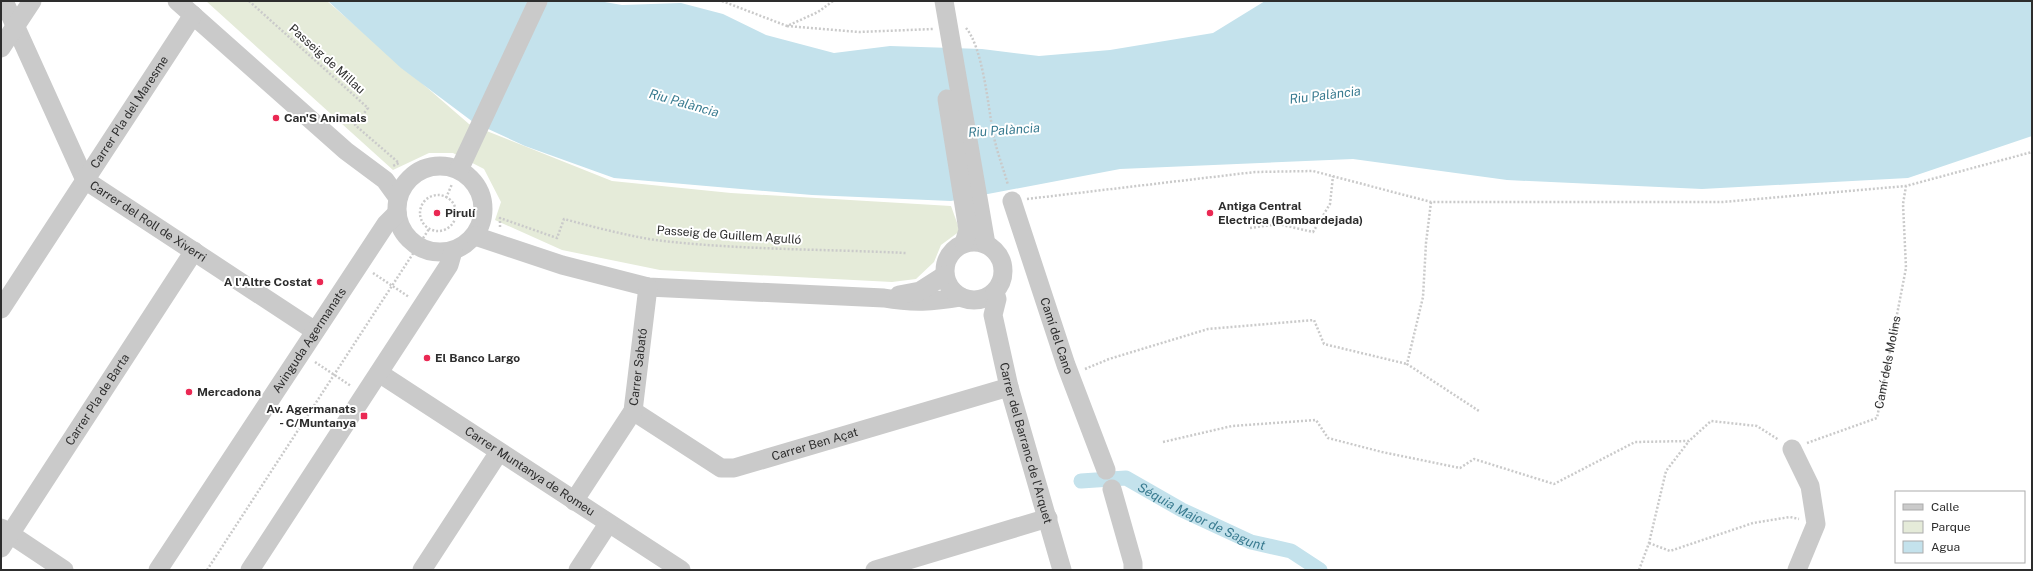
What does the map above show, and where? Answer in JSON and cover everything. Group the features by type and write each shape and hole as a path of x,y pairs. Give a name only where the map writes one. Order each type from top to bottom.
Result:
{"street":[{"name":"Carrer del Roll de Xiverri","path":"4,1 85,180 315,331"},
{"path":"1,48 32,1"},
{"path":"176,1 346,151 380,178 398,205 401,226 411,241 431,252 452,251 466,245 475,236 483,218 484,208 479,189 466,173 447,166 431,166 416,172 408,181 380,178"},
{"path":"459,170 538,1"},
{"path":"932,1 968,230 964,243"},
{"path":"944,1 986,244"},
{"name":"Carrer Pla del Maresme","path":"1,309 193,15"},
{"name":"Avinguda Agermanats","path":"158,570 386,224 398,205 400,191 408,181"},
{"name":"Camí del Cano","path":"1012,201 1069,375 1106,470"},
{"path":"483,218 502,244"},
{"path":"475,236 562,265 648,287 884,298 909,303 932,302 969,299 987,298 995,292 1002,280 1003,266 998,253 986,244 976,242 964,243 951,252 946,263 945,275 953,292 969,299 993,315"},
{"name":"Carrer Pla de Barta","path":"4,537 194,251"},
{"path":"250,570 449,265 452,251"},
{"path":"884,298 920,291 945,275"},
{"name":"Carrer Sabató","path":"574,501 634,411 648,287"},
{"name":"Carrer del Barranc de l'Arquet","path":"995,292 997,299 993,315 1009,386 1062,570"},
{"name":"Carrer Muntanya de Romeu","path":"379,373 608,524 681,570"},
{"name":"Carrer Ben Açat","path":"634,411 721,468 734,468 1009,386"},
{"path":"1792,449 1810,486 1816,524 1797,570"},
{"path":"422,570 499,452"},
{"path":"1112,489 1133,562 1133,570"},
{"path":"876,570 1048,518"},
{"path":"578,570 608,524"},
{"path":"4,537 64,570"}],"path":[{"name":"Passeig de Millau","path":"250,1 368,108 355,125 399,163 380,178"},
{"path":"722,1 786,26 859,32 939,29"},
{"path":"786,26 818,12 833,1"},
{"path":"961,28 967,28 972,36 978,58 993,133 1012,201 1255,172 1313,171 1431,202 1723,202 1906,186 2032,152"},
{"path":"1250,228 1278,224 1313,232 1330,204 1333,176"},
{"name":"Camí dels Molins","path":"1792,449 1877,418 1906,268 1903,204 1906,186"},
{"path":"432,196 449,199 456,210 454,221 447,229 441,231 429,229 422,221 420,215 423,204 432,196"},
{"path":"1407,364 1423,297 1426,243 1431,202"},
{"name":"Passeig de Guillem Agulló","path":"502,244 500,218 557,238 564,219 605,230 654,239 682,242 906,253"},
{"path":"207,570 429,229"},
{"path":"359,264 423,305"},
{"path":"1069,375 1109,359 1208,329 1314,320 1324,344 1407,364 1479,411"},
{"path":"301,352 365,395"},
{"path":"1163,442 1232,426 1316,420 1328,438 1382,452 1460,468 1474,460 1554,484 1634,442 1689,441"},
{"path":"1639,570 1649,543 1666,471 1689,441 1711,421 1756,426 1792,449"},
{"path":"1649,543 1670,551 1753,523 1790,517 1816,524"}],"green space":[{"path":"206,1 327,1 469,124 612,181 731,193 951,206 960,231 941,245 934,262 916,279 892,282 660,270 562,250 495,220 501,202 484,169 453,153 429,153 393,170"}],"water":[{"name":"Riu Palància","path":"328,1 599,1 622,5 681,3 723,14 766,35 834,53 890,46 982,49 1039,56 1110,50 1213,33 1265,1 2032,1 2032,136 1908,178 1702,189 1507,180 1353,159 1120,169 951,201 812,195 614,178 525,146 473,122 401,68"}],"waterway":[{"name":"Séquia Major de Sagunt","path":"1081,481 1126,478 1182,510 1251,542 1291,551 1320,570"}],"place":[{"name":"Can'S Animals","path":"276,118"},
{"name":"Pirulí","path":"437,213"},
{"name":"Antiga Central Electrica (Bombardejada)","path":"1210,213"},
{"name":"A l'Altre Costat","path":"320,282"},
{"name":"El Banco Largo","path":"427,358"},
{"name":"Mercadona","path":"189,392"},
{"name":"Av. Agermanats - C/Muntanya","path":"364,416"}]}
